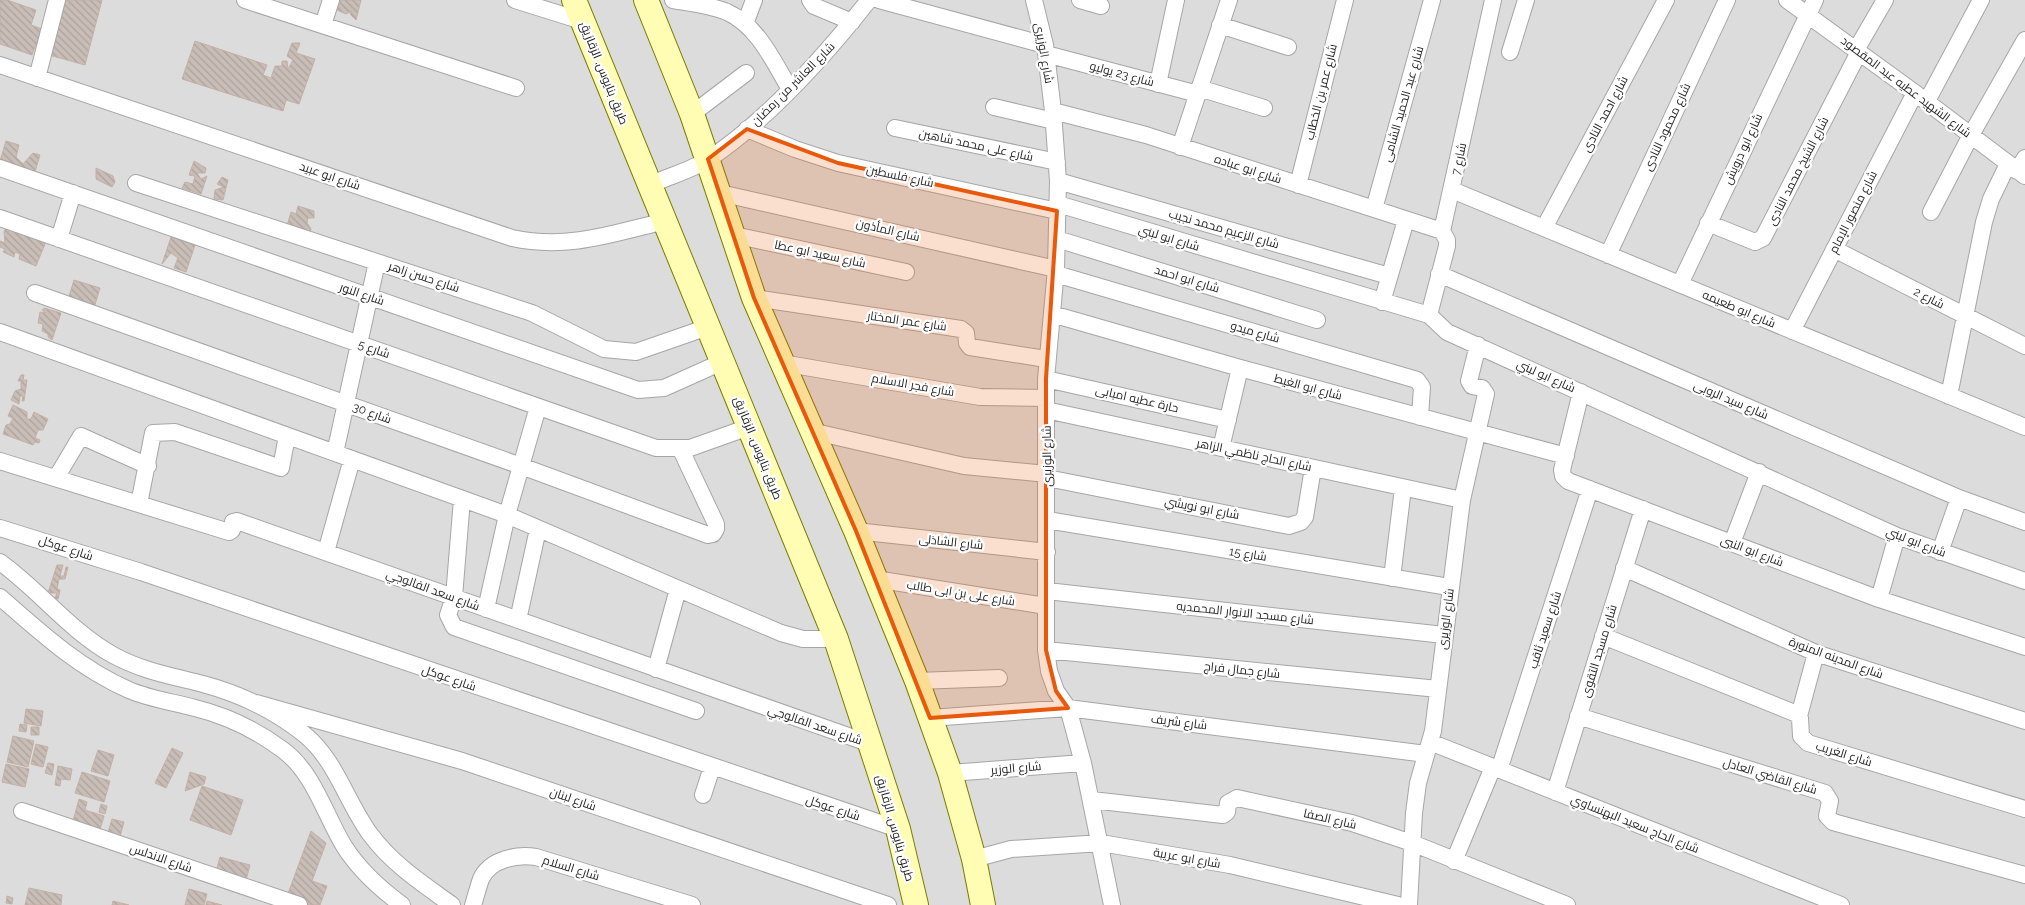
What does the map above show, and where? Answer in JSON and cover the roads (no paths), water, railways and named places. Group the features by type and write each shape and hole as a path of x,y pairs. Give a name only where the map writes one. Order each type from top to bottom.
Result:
{"main road":[{"path":"646,0 692,114 754,298 856,532 917,681 950,773 974,859 983,905"},
{"name":"طريق بنايوس, الزقازيق","path":"578,11 836,639 898,829 916,905"}],"street":[{"path":"37,78 57,0"},
{"path":"245,0 516,88"},
{"path":"323,25 331,0"},
{"path":"515,0 578,11"},
{"path":"673,0 726,12 745,24 758,36 790,89"},
{"path":"745,24 754,0"},
{"path":"810,0 814,6 852,22"},
{"name":"شارع العاشر من رمضان","path":"650,185 708,159 747,129 790,89 852,22 869,0"},
{"name":"شارع 23 يوليو","path":"879,0 1158,84 1199,91 1264,108"},
{"name":"شارع الوزيرى","path":"1034,0 1045,50 1054,116 1058,181 1056,271 1046,359 1046,650 1049,671 1056,691 1068,708 1083,763 1101,843 1112,905"},
{"path":"1080,0 1101,6"},
{"path":"1158,84 1176,0"},
{"path":"1180,147 1229,0"},
{"name":"شارع عمر بن الخطاب","path":"1298,185 1345,0"},
{"name":"شارع عبد الحميد الشامى","path":"1374,209 1432,0"},
{"name":"شارع 7","path":"1429,315 1447,243 1442,231 1493,0"},
{"path":"1510,52 1526,0"},
{"name":"شارع احمد النادى","path":"1544,228 1666,0"},
{"name":"شارع محمود النادى","path":"1608,255 1727,0"},
{"name":"شارع الشهيد عطيه عبد المقصود","path":"1787,0 1811,7 1857,51 1971,135 2019,167"},
{"name":"شارع الشيخ محمد النادى","path":"1708,223 1755,242 1763,238 1857,51 1885,0"},
{"name":"شارع منصور الإمام","path":"1792,331 1834,249 1921,97 1981,0"},
{"name":"شارع ابو درويش","path":"1680,284 1811,7"},
{"path":"1220,25 1288,48"},
{"path":"1931,212 1971,135 2025,40"},
{"name":"شارع ابو عبيد","path":"0,65 521,240 551,244 571,243 665,221"},
{"path":"692,114 746,73"},
{"name":"شارع ابو عباده","path":"994,107 1114,126 1442,231"},
{"name":"شارع على محمد شاهين","path":"895,128 1057,162"},
{"name":"شارع فلسطين","path":"747,129 795,149 838,163 1058,207"},
{"path":"1949,396 1989,207 2019,167"},
{"name":"شارع النور","path":"0,168 638,390 664,388 722,362"},
{"name":"شارع الزعيم محمد نجيب","path":"1058,181 1389,276"},
{"name":"شارع حسن زاهر","path":"136,183 532,313 555,322 590,343 620,352 636,352 708,327"},
{"name":"شارع ابو طعيمه","path":"1452,190 2025,427"},
{"path":"59,239 73,193"},
{"name":"شارع المأذون","path":"720,193 1056,271"},
{"name":"شارع ابو لبني","path":"1058,207 1429,315 1447,332 1897,536 2025,581"},
{"name":"شارع 5","path":"0,218 656,448 681,450 699,446 749,427"},
{"path":"1382,302 1406,220"},
{"name":"شارع سعيد ابو عطا","path":"734,235 906,272"},
{"name":"شارع ابو احمد","path":"1057,239 1317,320"},
{"name":"شارع 2","path":"1834,249 2025,346"},
{"path":"335,453 377,262"},
{"name":"شارع ميدو","path":"1056,271 1417,380 1422,387 1420,417"},
{"name":"شارع سيد الروبى","path":"1439,274 1959,498 2025,522"},
{"name":"شارع 30","path":"36,293 521,466 712,530 681,450"},
{"name":"شارع عمر المختار","path":"754,298 961,329 966,333 967,343 970,347 1046,359"},
{"name":"شارع ابو الغيط","path":"1052,314 1240,368 1566,456"},
{"path":"0,332 507,515 781,633 804,639 836,639"},
{"name":"شارع الوزيرى","path":"1409,905 1412,843 1418,783 1428,748 1438,689 1462,500 1486,394 1482,388 1472,386 1469,381 1478,345"},
{"name":"شارع فجر الاسلام","path":"782,363 980,396 1046,404"},
{"path":"1221,448 1240,368"},
{"name":"حارة عطيه امبابى","path":"1046,379 1228,420"},
{"name":"شارع ابو النبى","path":"1582,392 1562,470 1563,476 1568,481 1879,599 2025,647"},
{"name":"شارع الحاج ناظمي الزاهر","path":"1046,404 1221,448 1462,500"},
{"path":"486,609 507,515 538,407"},
{"name":"شارع ابو نويشي","path":"811,431 964,466 1047,476 1289,526 1301,522 1305,517 1313,468"},
{"path":"139,504 153,433 175,432 281,468 287,436"},
{"path":"58,479 59,473 81,436 148,466"},
{"path":"326,552 352,459"},
{"name":"شارع سعد الفالوجي","path":"0,461 229,532 232,530 234,522 237,521 870,744"},
{"path":"1732,543 1759,472"},
{"path":"1392,578 1403,488"},
{"name":"شارع سعيد ثاقب","path":"1454,860 1496,769 1590,489"},
{"path":"1940,552 1959,498"},
{"path":"462,499 454,598 448,614 454,627 696,712"},
{"name":"شارع مسجد التقوى","path":"1555,792 1643,509"},
{"name":"شارع 15","path":"1047,520 1450,588"},
{"name":"شارع عوكل","path":"0,528 141,572 898,829"},
{"path":"518,620 538,529"},
{"name":"شارع الشاذلى","path":"856,532 1047,552"},
{"path":"1879,599 1897,536"},
{"path":"0,562 88,639 114,656 142,668 229,692 256,703 282,717 320,750 332,766 369,833 382,849 406,872 452,905"},
{"name":"شارع المدينه المنورة","path":"1624,568 1816,653 2025,721"},
{"name":"شارع على بن ابى طالب","path":"875,580 1046,599"},
{"path":"656,669 678,589"},
{"path":"0,597 71,658 100,676 131,691 163,702 219,714 258,733 286,752 308,779 344,845 356,862 380,888 402,905"},
{"name":"شارع مسجد الانوار المحمديه","path":"1046,599 1444,635"},
{"path":"1603,636 1799,716 1816,653"},
{"name":"شارع جمال فراج","path":"1046,650 1438,689"},
{"path":"917,681 999,678"},
{"name":"شارع لبنان","path":"256,703 462,761 888,905"},
{"name":"شارع شريف","path":"930,718 1068,708 1428,748"},
{"name":"شارع القاضي العادل","path":"1578,716 1825,793 1830,801 1827,816 1833,822 2025,875"},
{"name":"شارع الغريب","path":"1799,716 1801,736 1808,743 2025,809"},
{"name":"شارع الحاج سعيد البهنساوي","path":"1428,748 1496,769 1841,905"},
{"name":"شارع الوزير","path":"950,773 1083,763"},
{"path":"703,795 712,767"},
{"name":"شارع الصفا","path":"1092,800 1224,816 1227,812 1228,803 1237,798 1352,823 1412,843 1567,905"},
{"name":"شارع الاندلس","path":"22,811 274,901 299,905"},
{"name":"شارع ابو عريبة","path":"974,859 1011,849 1101,843 1230,865 1398,905"},
{"name":"شارع السلام","path":"473,905 482,877 487,871 506,859 521,856 536,857 692,905"}]}
